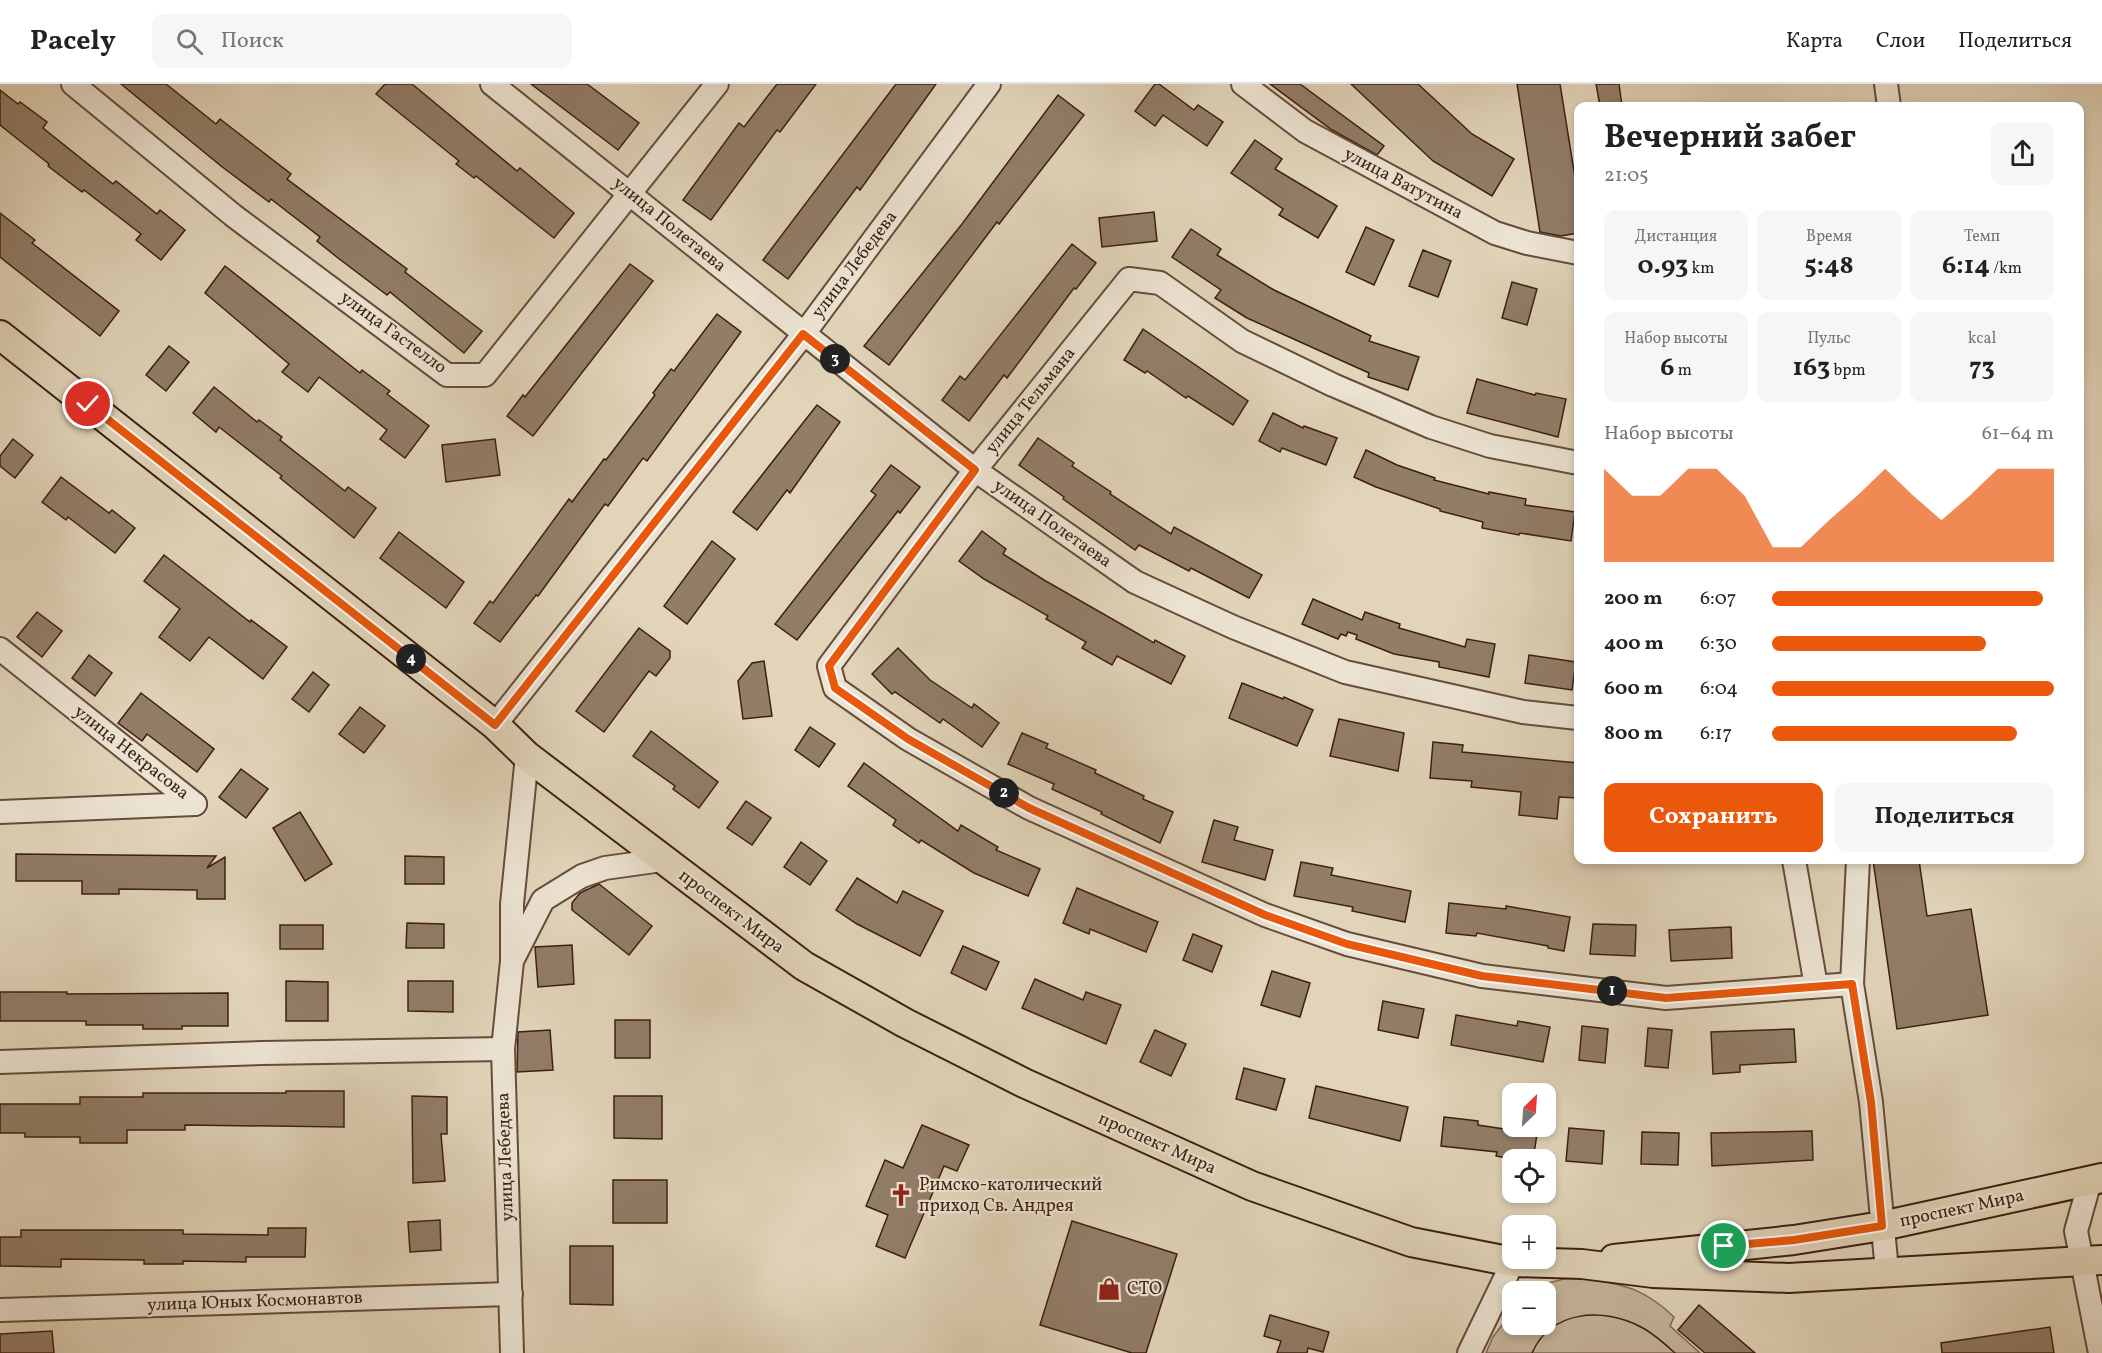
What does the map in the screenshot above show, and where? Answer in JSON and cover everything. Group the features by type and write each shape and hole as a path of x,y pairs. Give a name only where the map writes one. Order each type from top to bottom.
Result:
{"main road":[{"name":"проспект Мира","path":"0,335 495,725 527,756 804,966 904,1023 1024,1083 1252,1186 1411,1242 1502,1260"},
{"name":"проспект Мира","path":"1582,1264 1653,1253 1794,1240 1882,1226 2096,1180"},
{"name":"проспект Мира","path":"1556,1263 1582,1264 1653,1273 1789,1278 2092,1260"}],"street":[{"name":"улица Гастелло","path":"73,84 234,216 447,375 485,375 717,84"},
{"name":"улица Полетаева","path":"492,84 975,470 1135,582 1233,627 1345,672 1523,712 1574,718"},
{"name":"улица Лебедева","path":"495,725 803,334 989,84"},
{"name":"улица Ватутина","path":"1243,84 1305,131 1495,233 1527,243 1574,252"},
{"path":"1886,84 1888,102"},
{"name":"улица Тельмана","path":"1574,462 1490,446 1431,427 1333,385 1242,341 1160,283 1129,279 975,470 829,666 835,688 908,739 1029,808 1265,915 1347,944 1482,976 1666,998 1852,984"},
{"name":"улица Некрасова","path":"0,649 195,804 0,812"},
{"name":"улица Лебедева","path":"512,1353 503,1049 512,961 512,904 527,756"},
{"name":"улица Лебедева","path":"512,961 543,900 582,876 605,868 662,860"},
{"path":"1795,864 1816,986"},
{"path":"1858,864 1852,984 1871,1102 1887,1271"},
{"path":"0,1062 503,1049"},
{"name":"проспект Мира","path":"2092,1260 2076,1231 2096,1180"},
{"path":"2092,1260 2100,1353"},
{"path":"1469,1353 1510,1269"},
{"name":"улица Юных Космонавтов","path":"0,1310 511,1294"}],"shaded area":[{"path":"1576,1276 1640,1292 1674,1317 1670,1326 1700,1353 1486,1353 1493,1337 1502,1325 1502,1335 1556,1335 1556,1281"}],"building":[{"path":"121,84 166,84 216,124 220,119 291,174 287,179 407,269 405,272 482,331 464,353 390,292 387,295 338,258 317,241 320,237 271,199 269,202 221,166"},
{"path":"385,84 412,84 517,171 520,168 574,213 554,238 476,176 474,178 456,164 459,161 376,94"},
{"path":"531,84 587,84 639,123 618,150"},
{"path":"777,84 816,84 780,132 777,130 711,220 683,200 739,123 744,127"},
{"path":"896,84 936,84 860,190 857,187 788,279 763,260"},
{"path":"1155,84 1159,84 1194,110 1198,105 1223,122 1207,146 1163,115 1155,126 1135,111"},
{"path":"1270,84 1300,84 1384,146 1377,155 1332,130"},
{"path":"1351,84 1418,84 1472,134 1514,159 1492,196 1433,161"},
{"path":"1517,84 1560,84 1574,171 1574,234 1561,236 1540,232"},
{"path":"1596,84 1619,84 1621,102 1599,102"},
{"path":"0,90 47,122 43,128 113,184 116,181 157,214 160,210 185,230 161,260 136,240 141,234 84,190 82,192 48,166 49,164 0,125"},
{"path":"1058,95 1084,115 999,224 997,222 889,365 864,346 962,224"},
{"path":"1255,140 1282,159 1275,169 1337,206 1318,238 1279,215 1283,209 1231,173"},
{"path":"1154,212 1157,241 1102,247 1099,218"},
{"path":"0,213 35,240 32,243 119,311 100,336 0,257"},
{"path":"1366,227 1394,240 1374,285 1346,272"},
{"path":"1191,229 1221,249 1217,255 1274,290 1371,336 1369,341 1419,357 1408,390 1368,377 1369,373 1247,318 1215,298 1221,290 1172,257"},
{"path":"1072,244 1096,263 1076,289 1074,288 1007,378 1004,375 969,421 942,400 960,376 965,380"},
{"path":"1423,250 1451,261 1438,297 1409,286"},
{"path":"630,264 653,281 533,436 507,416 523,395 525,397"},
{"path":"225,266 360,373 362,370 390,391 387,394 429,426 405,458 380,439 387,430 319,377 308,392 282,372 289,364 205,293"},
{"path":"1512,282 1537,289 1527,325 1502,318"},
{"path":"717,314 741,332 647,461 643,458 608,506 605,504 538,596 536,595 500,642 474,623 490,601 493,603 569,499 572,502 604,459 606,460 655,395 653,393 671,369 674,371"},
{"path":"1143,329 1248,401 1233,425 1188,396 1186,398 1147,371 1145,373 1124,360"},
{"path":"169,346 189,362 166,391 146,375"},
{"path":"1477,379 1535,395 1536,393 1566,399 1558,437 1467,413"},
{"path":"214,387 257,422 259,420 282,437 280,440 345,491 348,487 376,508 354,538 280,478 282,476 219,427 216,432 193,413"},
{"path":"817,405 840,422 790,493 787,490 757,530 733,512"},
{"path":"1273,413 1303,428 1304,426 1337,438 1326,465 1282,448 1280,452 1259,441"},
{"path":"1038,438 1074,463 1072,466 1111,492 1110,494 1171,534 1174,527 1262,575 1249,598 1191,568 1189,571 1139,545 1135,550 1063,499 1064,497 1019,465"},
{"path":"13,439 33,455 15,478 0,466 0,456"},
{"path":"495,439 500,475 446,482 442,445"},
{"path":"1366,450 1397,465 1435,478 1434,480 1489,494 1489,492 1526,499 1525,505 1574,512 1571,541 1482,528 1483,522 1440,511 1440,509 1354,477"},
{"path":"891,465 920,487 900,513 898,511 797,640 775,624 876,495 871,491"},
{"path":"61,477 109,513 112,510 135,528 115,553 68,517 66,520 42,502"},
{"path":"982,531 1006,549 1003,554 1044,580 1154,643 1155,640 1185,656 1171,684 1117,656 1112,665 1082,648 1086,642 1046,619 1048,616 984,579 959,561"},
{"path":"399,532 464,582 446,608 380,558"},
{"path":"712,541 735,559 687,624 664,606"},
{"path":"164,555 250,622 251,620 287,647 263,679 209,637 190,661 159,637 180,609 144,581"},
{"path":"1313,599 1362,620 1365,612 1400,624 1399,628 1465,647 1467,639 1495,644 1489,677 1439,667 1439,662 1394,654 1356,639 1357,635 1348,632 1346,636 1341,634 1338,639 1302,624"},
{"path":"37,612 62,631 42,657 17,637"},
{"path":"639,628 670,651 670,658 656,676 649,671 604,732 576,711"},
{"path":"898,648 930,680 972,708 974,704 999,723 982,747 943,719 940,723 895,692 892,694 872,674"},
{"path":"89,655 112,673 95,696 72,678"},
{"path":"1529,655 1574,662 1572,690 1525,683"},
{"path":"764,661 772,716 743,719 738,681 752,663"},
{"path":"313,672 329,685 309,712 292,699"},
{"path":"1242,683 1283,699 1284,697 1313,710 1297,746 1229,718"},
{"path":"141,693 214,749 197,772 147,734 142,741 118,723"},
{"path":"360,707 385,726 364,753 339,734"},
{"path":"1339,719 1404,733 1398,771 1330,756"},
{"path":"810,727 835,744 819,767 795,750"},
{"path":"651,731 718,782 699,808 673,789 675,786 633,756"},
{"path":"1022,733 1048,744 1046,748 1096,770 1095,773 1144,796 1143,799 1173,812 1160,843 1052,789 1054,784 1008,764"},
{"path":"1433,742 1463,745 1462,752 1574,763 1574,798 1559,797 1557,819 1519,815 1521,792 1471,787 1472,781 1430,778"},
{"path":"864,763 958,831 961,825 998,847 996,850 1040,869 1028,896 974,873 921,840 919,843 893,825 896,820 848,786"},
{"path":"241,769 268,789 246,818 219,797"},
{"path":"746,801 771,818 752,845 727,828"},
{"path":"300,812 332,864 305,881 273,828"},
{"path":"1214,820 1238,827 1234,840 1273,850 1265,880 1202,862"},
{"path":"801,842 827,861 810,885 784,867"},
{"path":"16,854 216,856 207,868 225,857 225,899 197,899 197,890 119,889 119,894 82,894 82,881 16,881"},
{"path":"405,856 444,857 444,884 405,884"},
{"path":"1301,862 1333,868 1331,875 1411,891 1405,922 1352,911 1353,907 1294,896"},
{"path":"1874,864 1920,864 1927,916 1971,909 1988,1015 1897,1029"},
{"path":"857,878 897,903 903,891 943,911 920,956 857,924 836,910"},
{"path":"599,884 652,926 629,955 572,910 572,903 580,893"},
{"path":"1077,888 1158,922 1146,952 1090,929 1089,934 1063,923"},
{"path":"1449,903 1506,909 1506,906 1570,917 1564,951 1477,933 1476,936 1446,933"},
{"path":"407,923 444,924 444,948 406,948"},
{"path":"1593,924 1636,925 1635,956 1590,954"},
{"path":"280,925 323,925 323,949 280,949"},
{"path":"1731,927 1732,958 1671,961 1669,930"},
{"path":"1193,934 1222,946 1212,972 1183,960"},
{"path":"572,945 574,984 538,987 535,947"},
{"path":"963,946 999,962 986,990 951,973"},
{"path":"1272,971 1310,983 1300,1017 1261,1005"},
{"path":"1035,979 1083,1000 1086,992 1121,1005 1106,1044 1022,1008"},
{"path":"286,981 328,982 328,1021 286,1021"},
{"path":"408,981 453,981 453,1012 408,1011"},
{"path":"0,992 228,993 228,1026 143,1029 143,1025 86,1025 86,1021 0,1021"},
{"path":"1383,1001 1424,1009 1418,1038 1378,1030"},
{"path":"1456,1015 1517,1026 1518,1021 1550,1027 1543,1062 1451,1045"},
{"path":"615,1020 650,1020 650,1058 615,1058"},
{"path":"1582,1026 1608,1029 1605,1063 1579,1060"},
{"path":"1648,1028 1672,1030 1668,1068 1645,1066"},
{"path":"1794,1029 1796,1062 1740,1065 1740,1072 1713,1074 1711,1032"},
{"path":"550,1030 553,1070 517,1072 518,1032"},
{"path":"1155,1030 1186,1044 1171,1076 1140,1062"},
{"path":"1244,1068 1285,1079 1276,1110 1236,1099"},
{"path":"1316,1086 1408,1107 1400,1141 1309,1118"},
{"path":"286,1091 344,1091 344,1127 185,1125 185,1130 127,1130 127,1143 80,1143 80,1137 25,1137 25,1133 0,1133 0,1104 80,1104 80,1097 143,1097 143,1093 286,1093"},
{"path":"412,1096 447,1097 447,1134 441,1134 445,1181 413,1183"},
{"path":"614,1096 662,1096 662,1139 614,1138"},
{"path":"1444,1117 1478,1121 1478,1125 1502,1129 1502,1137 1537,1137 1535,1149 1502,1149 1502,1157 1496,1156 1497,1152 1441,1146"},
{"name":"Римско-католический приход Св. Андрея","path":"922,1125 969,1145 957,1171 944,1166 905,1258 876,1246 888,1215 866,1206 885,1160 903,1168"},
{"path":"1569,1128 1604,1131 1602,1164 1566,1161"},
{"path":"1812,1131 1813,1160 1712,1166 1711,1133"},
{"path":"1642,1132 1679,1133 1678,1165 1641,1164"},
{"path":"613,1180 667,1180 667,1223 613,1223"},
{"path":"440,1220 441,1250 410,1252 408,1222"},
{"name":"СТО","path":"1072,1221 1177,1254 1146,1353 1132,1353 1040,1325"},
{"path":"268,1228 306,1228 305,1257 246,1257 246,1262 183,1261 183,1264 144,1264 144,1260 61,1259 61,1267 0,1266 0,1237 21,1237 21,1230 183,1230 183,1234 268,1235"},
{"path":"570,1246 613,1246 613,1305 570,1304"},
{"path":"1699,1305 1755,1353 1705,1353 1678,1330"},
{"path":"1270,1315 1329,1332 1323,1352 1308,1348 1307,1353 1277,1353 1281,1341 1264,1336"},
{"path":"2050,1327 2054,1353 1942,1353 1941,1343"},
{"path":"52,1331 54,1353 0,1353 0,1334"}],"tram line":[{"path":"1532,1353 1552,1328 1579,1316 1595,1315 1611,1317 1641,1327 1675,1353"}],"place":[{"name":"Римско-католический приход Св. Андрея","path":"901,1195"},
{"name":"СТО","path":"1109,1289"}],"route":[{"path":"88,404 495,725 803,334 975,470 829,666 835,688 908,739 1029,808 1265,915 1347,944 1482,976 1666,998 1852,984 1871,1102 1882,1226 1794,1240 1724,1246"}]}
